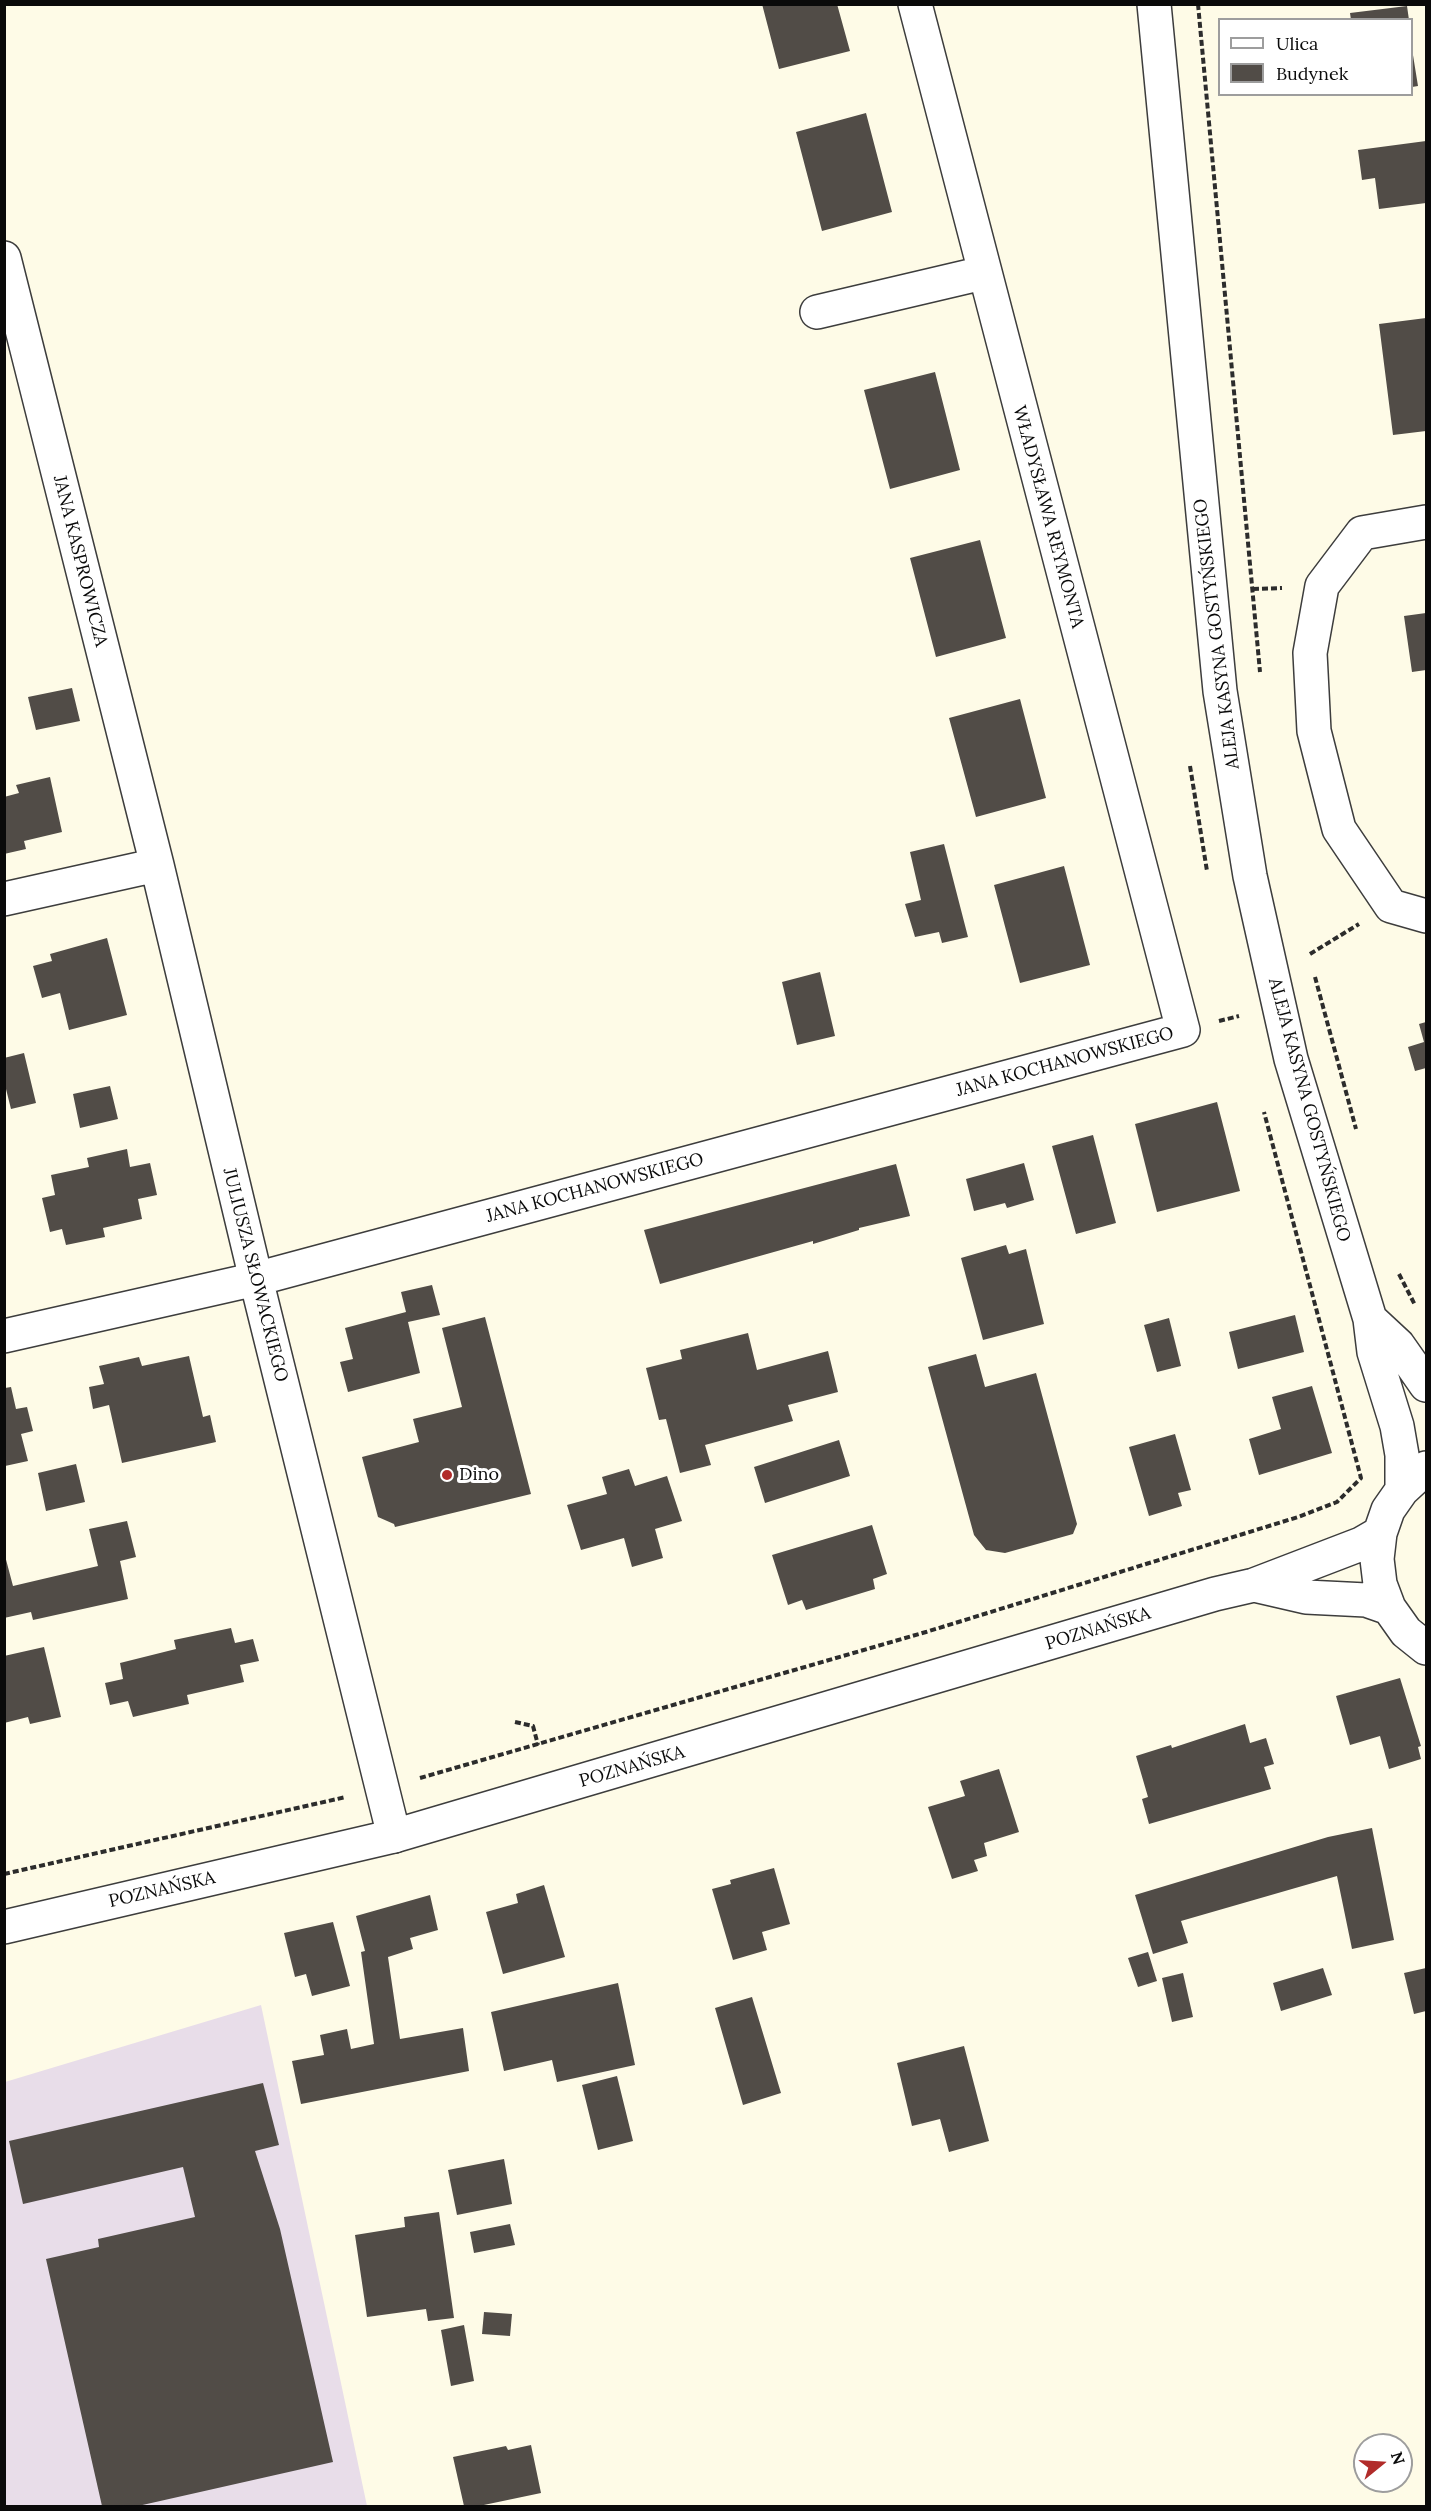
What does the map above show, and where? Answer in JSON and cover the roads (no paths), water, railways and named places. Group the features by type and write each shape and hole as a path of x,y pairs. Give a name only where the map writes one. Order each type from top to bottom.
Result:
{"street":[{"name":"WŁADYSŁAWA REYMONTA","path":"915,4 983,273 1183,1030"},
{"name":"ALEJA KASYNA GOSTYŃSKIEGO","path":"1154,4 1220,691 1250,876 1291,1059 1370,1320 1374,1352 1397,1426 1402,1455 1402,1490"},
{"name":"JANA KASPROWICZA","path":"4,258 157,865"},
{"path":"817,312 983,273"},
{"path":"1426,522 1362,533 1322,586 1310,653 1314,731 1339,829 1390,906 1426,916"},
{"path":"4,899 157,865"},
{"name":"JULIUSZA SŁOWACKIEGO","path":"157,865 256,1279 394,1836"},
{"name":"JANA KOCHANOWSKIEGO","path":"4,1336 256,1279 1183,1030"},
{"path":"1370,1320 1398,1345 1426,1385"},
{"path":"1426,1468 1402,1490 1388,1510 1380,1533 1377,1558 1380,1584 1389,1608 1406,1632 1426,1648"},
{"name":"POZNAŃSKA","path":"4,1927 394,1836 1206,1596 1254,1585 1362,1544 1380,1533"},
{"name":"POZNAŃSKA","path":"1254,1585 1306,1597 1366,1600 1389,1608"}],"place":[{"name":"Dino","path":"447,1475"}]}
